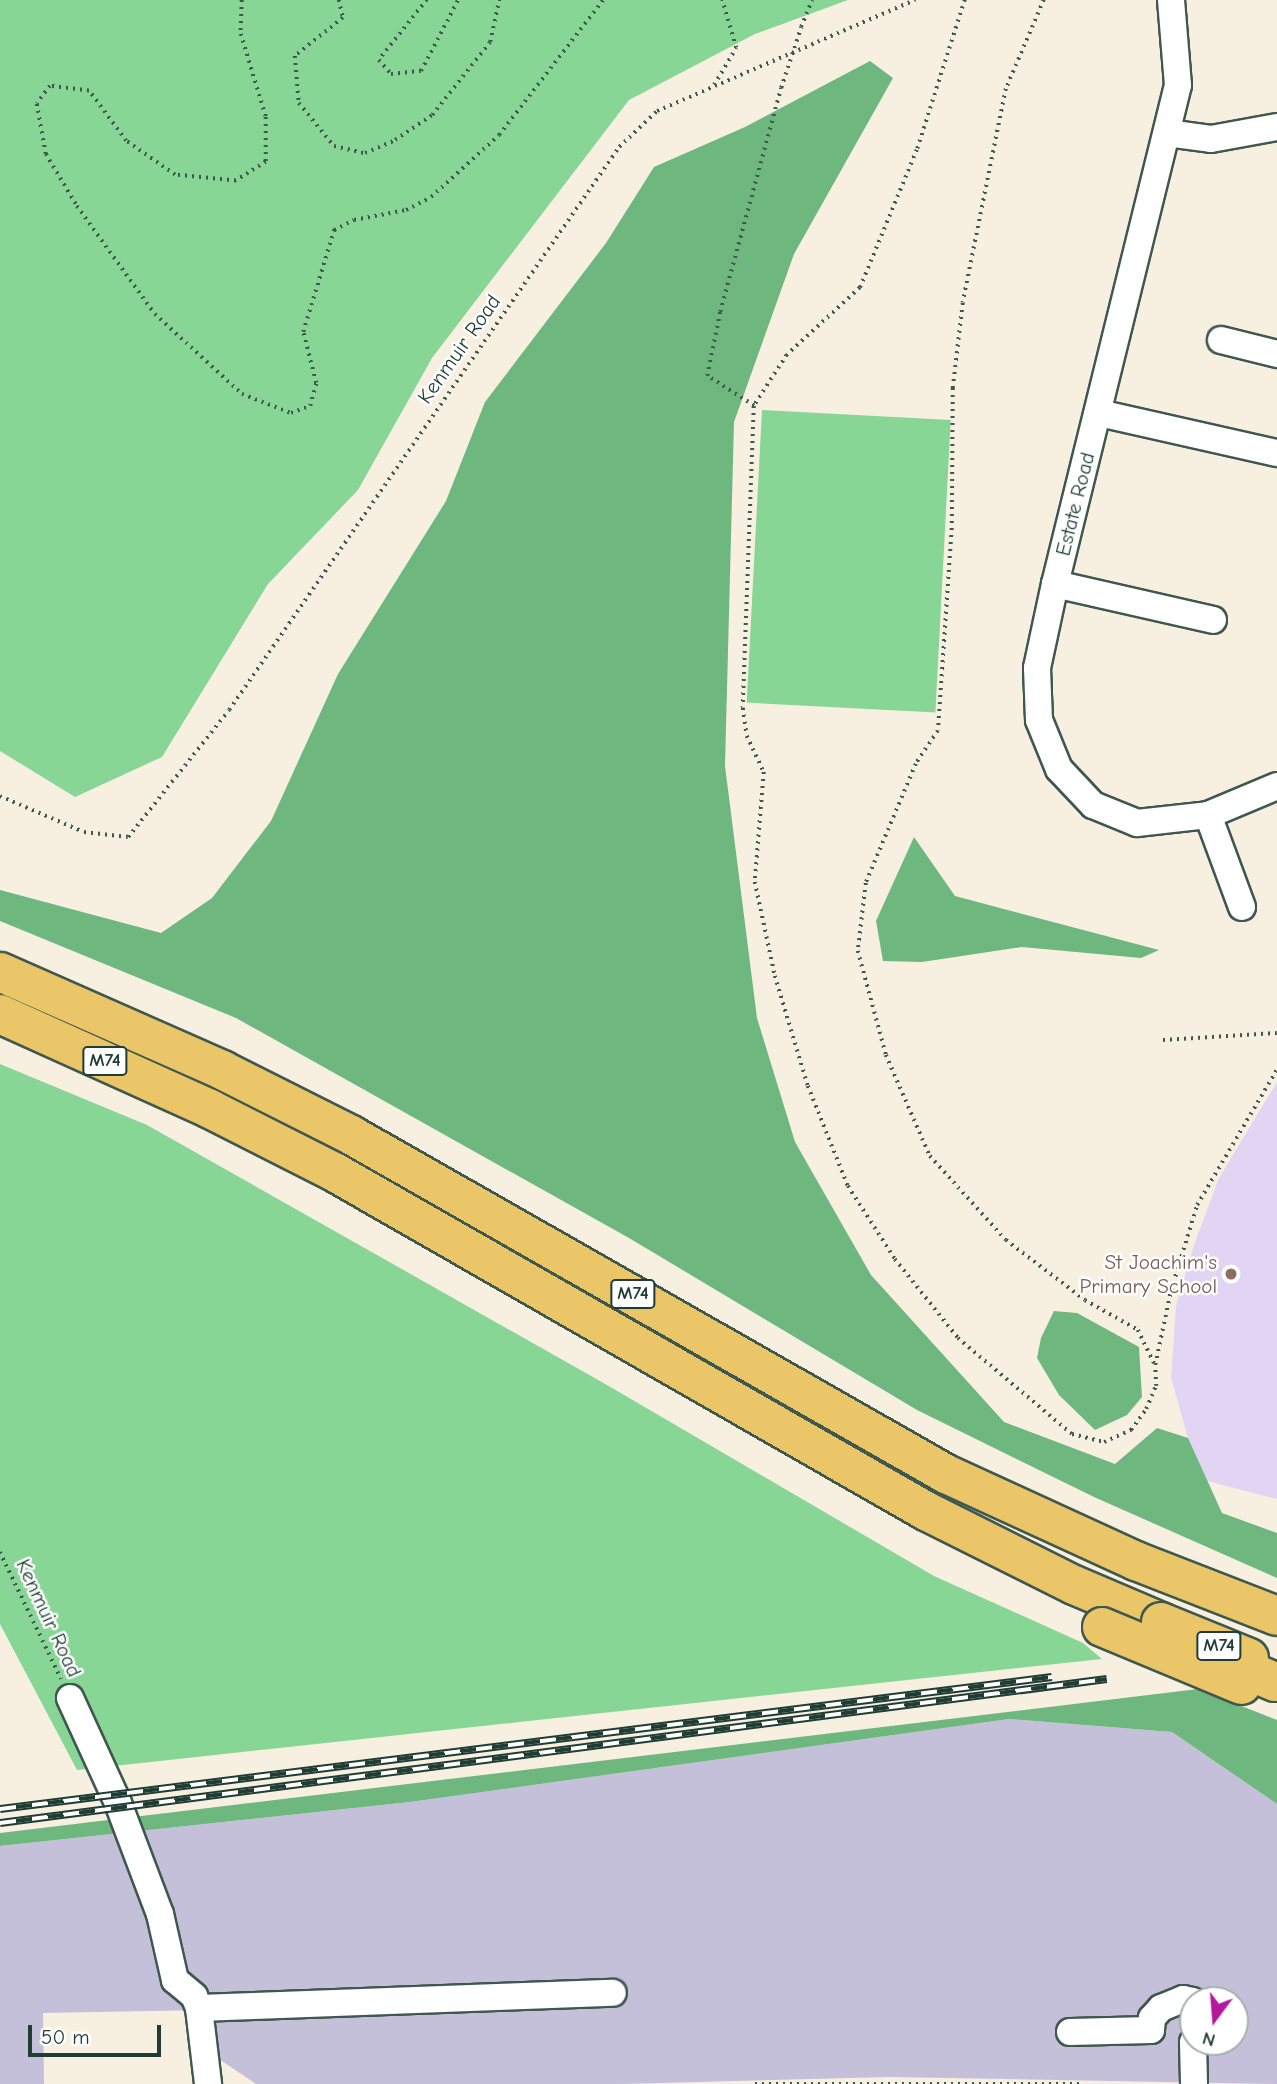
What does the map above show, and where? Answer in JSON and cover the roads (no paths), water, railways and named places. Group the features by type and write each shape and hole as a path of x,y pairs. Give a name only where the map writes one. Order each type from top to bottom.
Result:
{"highway":[{"name":"M74","path":"0,972 222,1070 351,1135 531,1234 946,1474 1136,1561 1272,1615"},
{"name":"M74","path":"0,1014 210,1109 492,1259 926,1511 1269,1683"},
{"path":"210,1109 841,1490 1102,1627 1269,1683"}],"street":[{"name":"Estate Road","path":"1171,0 1178,85 1055,584 1037,668 1039,720 1059,769 1093,805 1136,823 1208,815 1277,786"},
{"path":"1167,133 1211,139 1277,128"},
{"path":"1222,340 1277,354"},
{"path":"1099,413 1277,453"},
{"path":"1055,584 1213,620"},
{"path":"1208,815 1242,907"},
{"path":"69,1698 118,1803 155,1902 175,1980 194,1996 199,2008 208,2084"},
{"path":"199,2008 613,1993"},
{"path":"1070,2032 1152,2030 1152,2018 1161,2008 1179,2001"},
{"path":"1194,2056 1194,2084"}],"railway":[{"path":"0,1809 1052,1677"},
{"path":"0,1823 1107,1679"}],"place":[{"name":"St Joachim's Primary School","path":"1231,1274"}]}
